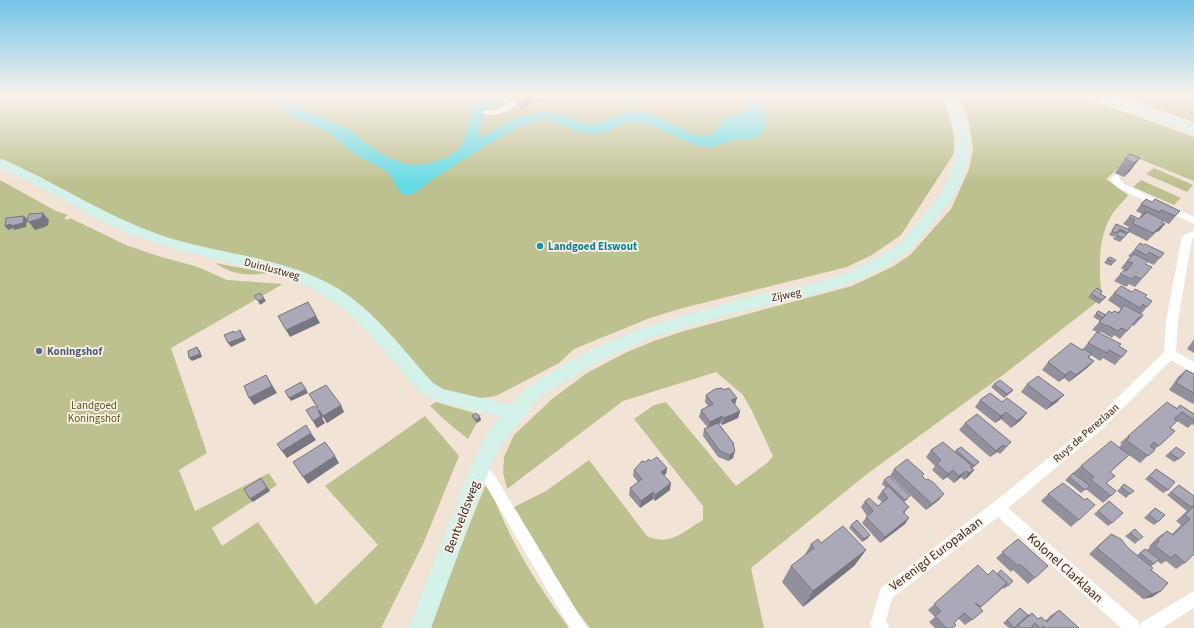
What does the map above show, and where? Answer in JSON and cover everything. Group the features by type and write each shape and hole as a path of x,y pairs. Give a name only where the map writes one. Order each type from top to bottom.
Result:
{"street":[{"name":"Zijweg","path":"515,413 536,390 565,372 588,359 645,333 744,304 806,291 837,282 856,275 882,262 906,246 942,203 954,182 962,160 964,140 960,125"},
{"path":"1183,125 1194,129"},
{"name":"Duinlustweg","path":"0,163 34,178 113,222 146,235 220,256 296,274 317,284 345,301 369,321 427,388 438,395 515,413"},
{"path":"1116,178 1115,180 1121,186 1194,221"},
{"path":"1194,234 1187,237 1172,321 1170,354 1194,368"},
{"name":"Ruys de Perezlaan","path":"998,508 1097,426 1170,354"},
{"name":"Bentveldsweg","path":"420,628 480,469 495,438 515,413"},
{"path":"480,469 490,480 579,628"},
{"name":"Verenigd Europalaan","path":"882,628 878,624 886,593 998,508"},
{"name":"Kolonel Clarklaan","path":"998,508 1133,628"},
{"path":"1148,628 1194,599"}],"green space":[{"name":"Landgoed Elswout","path":"0,125 952,125 954,140 953,155 901,235 872,255 847,267 679,309 650,318 574,349 559,363 496,396 481,398 457,395 435,386 321,281 174,240 117,219 40,177 0,159"},
{"path":"969,125 1161,125 1194,137 1194,181 1132,156 1106,179 1128,195 1111,216 1103,235 1100,256 1102,298 1003,375 867,474 751,568 764,628 590,628 571,603 514,507 546,491 589,460 647,536 655,539 670,539 683,533 703,520 703,506 634,419 654,405 666,402 736,486 767,463 773,456 743,395 716,372 623,401 507,489 503,473 504,457 514,435 552,399 587,373 625,353 684,331 852,286 892,267 910,255 951,209 969,169 973,150"},
{"path":"1154,168 1193,185 1187,192 1146,174"},
{"name":"Landgoed Koningshof","path":"0,180 56,211 68,215 64,218 68,220 70,218 126,245 198,267 227,280 283,284 171,348 207,453 179,470 195,511 269,473 277,485 212,528 222,546 258,522 316,605 378,545 325,486 425,416 459,456 424,542 381,628 0,628"},
{"path":"1141,180 1181,198 1174,205 1133,187"},
{"path":"215,263 268,273 240,274"},
{"path":"436,402 481,415 468,439 430,406"},
{"path":"485,486 490,487 505,525 524,560 569,628 428,628"}],"water":[{"path":"312,125 340,125 348,129 381,154 405,164 414,165 430,163 448,157 459,149 464,140 468,125 481,125 478,135 480,137 502,125 524,125 479,150 413,194 404,195 400,192 388,172 355,154 328,132"},
{"path":"561,125 620,125 599,134 582,133"},
{"path":"651,125 675,125 691,133 703,136 714,132 719,125 765,125 764,133 751,139 734,140 712,147 695,145"}],"building":[{"path":"1130,154 1140,158 1134,163 1125,159"},
{"path":"1146,199 1152,202 1155,199 1180,211 1175,216 1161,210 1159,212 1141,204"},
{"path":"1147,212 1163,220 1161,222 1165,224 1153,233 1132,223 1135,220 1129,217 1131,215 1139,219"},
{"path":"43,213 42,217 39,219 29,222 27,221 29,214"},
{"path":"24,216 23,223 5,226 6,218"},
{"path":"1116,224 1130,230 1128,233 1120,229 1116,233 1112,231"},
{"path":"1120,231 1127,234 1123,238 1116,235"},
{"path":"1140,243 1164,253 1160,258 1149,252 1146,255 1135,249"},
{"path":"1134,254 1148,261 1145,264 1152,267 1141,279 1135,276 1132,279 1120,274 1124,270 1126,271 1133,263 1127,261"},
{"path":"1110,257 1116,260 1114,262 1107,259"},
{"path":"1121,286 1132,292 1135,289 1147,295 1145,297 1152,301 1147,307 1143,304 1140,308 1114,293"},
{"path":"1097,288 1102,291 1100,294 1106,297 1102,300 1091,294"},
{"path":"260,293 264,298 258,301 254,296"},
{"path":"308,302 316,316 286,330 278,316"},
{"path":"1124,305 1143,315 1141,318 1139,317 1127,331 1121,328 1118,331 1099,322 1109,311 1112,313 1114,311 1119,313"},
{"path":"1098,311 1106,315 1103,318 1096,313"},
{"path":"240,330 243,337 228,343 224,335 234,331 235,333"},
{"path":"1097,332 1121,344 1119,346 1127,351 1122,357 1109,350 1107,353 1088,343"},
{"path":"1071,343 1092,354 1088,357 1094,361 1076,375 1070,371 1065,375 1048,362"},
{"path":"197,347 200,354 189,358 188,351"},
{"path":"1186,370 1194,374 1194,393 1176,383"},
{"path":"266,375 272,386 249,398 244,386"},
{"path":"1038,376 1064,395 1052,403 1027,384"},
{"path":"1000,380 1013,390 1007,394 994,384"},
{"path":"301,382 306,389 289,398 285,391"},
{"path":"326,385 341,405 323,416 319,410 318,411 321,416 313,421 306,410 314,406 318,408 309,394"},
{"path":"722,388 723,390 729,388 737,398 731,400 740,411 724,418 722,416 710,422 701,410 713,404 706,395 715,389"},
{"path":"990,393 1002,402 1007,398 1027,413 1017,421 1006,412 1001,416 980,400"},
{"path":"1167,402 1177,409 1180,405 1194,414 1194,420 1182,412 1174,419 1177,421 1170,428 1175,431 1159,446 1154,442 1150,446 1155,450 1148,456 1126,440 1129,438 1128,436"},
{"path":"476,413 480,417 476,420 472,416"},
{"path":"977,414 1011,442 1006,447 1003,445 996,451 965,423"},
{"path":"718,423 734,444 735,451 730,455 720,451 704,429"},
{"path":"306,425 311,433 282,451 277,444"},
{"path":"1111,441 1129,455 1110,472 1115,476 1106,483 1116,491 1111,496 1091,480 1094,477 1081,466"},
{"path":"325,442 335,456 303,477 293,462"},
{"path":"943,442 972,466 970,467 974,470 969,473 966,471 959,476 953,470 948,474 937,464 941,460 931,450"},
{"path":"961,447 979,462 974,466 956,450"},
{"path":"1176,447 1185,453 1179,459 1170,453"},
{"path":"657,457 667,468 661,472 671,483 655,495 653,492 641,501 630,488 642,479 634,470 642,461 645,462 649,459 651,461"},
{"path":"907,459 924,474 922,476 926,480 928,479 934,483 944,494 932,504 894,469"},
{"path":"1156,469 1175,482 1168,490 1149,476"},
{"path":"1073,473 1090,486 1085,490 1069,477"},
{"path":"889,476 910,496 905,500 884,480"},
{"path":"261,478 267,488 250,499 244,489"},
{"path":"1063,483 1085,500 1087,498 1095,505 1079,520 1048,494"},
{"path":"1124,484 1134,491 1130,494 1121,487"},
{"path":"1179,485 1194,496 1194,505 1191,507 1171,492"},
{"path":"888,486 909,507 903,512 909,518 885,537 866,517 873,511 865,501 869,498 878,506 888,498 882,491"},
{"path":"1109,501 1123,513 1112,523 1098,511"},
{"path":"1193,507 1194,554 1185,563 1175,554 1171,558 1155,546 1159,541 1158,540 1167,531 1173,535 1190,519 1185,515"},
{"path":"1155,508 1165,515 1158,522 1149,515"},
{"path":"857,520 870,535 864,539 851,525"},
{"path":"843,526 866,550 813,591 791,566 814,548 811,544 818,539 821,543"},
{"path":"1135,529 1143,537 1139,540 1130,533"},
{"path":"1111,534 1121,539 1128,548 1153,568 1151,570 1168,583 1161,591 1152,594 1097,548"},
{"path":"1018,539 1048,566 1035,578 1020,564 1018,566 1002,552"},
{"path":"1145,549 1159,559 1154,564 1140,553"},
{"path":"978,565 988,575 993,570 1007,583 981,607 975,603 983,611 972,620 964,613 954,623 956,625 952,628 946,628 935,616 941,611 934,604"},
{"path":"1001,570 1013,581 1008,586 1006,585 1007,583 997,574"},
{"path":"1020,608 1028,615 1014,628 1007,620"},
{"path":"1059,610 1079,628 1045,628 1043,626 1040,628 1035,623 1031,628 1021,628 1018,625 1032,613 1038,619 1041,617 1047,622"}],"place":[{"name":"Landgoed Elswout","path":"540,246"},
{"name":"Koningshof","path":"39,351"}]}
